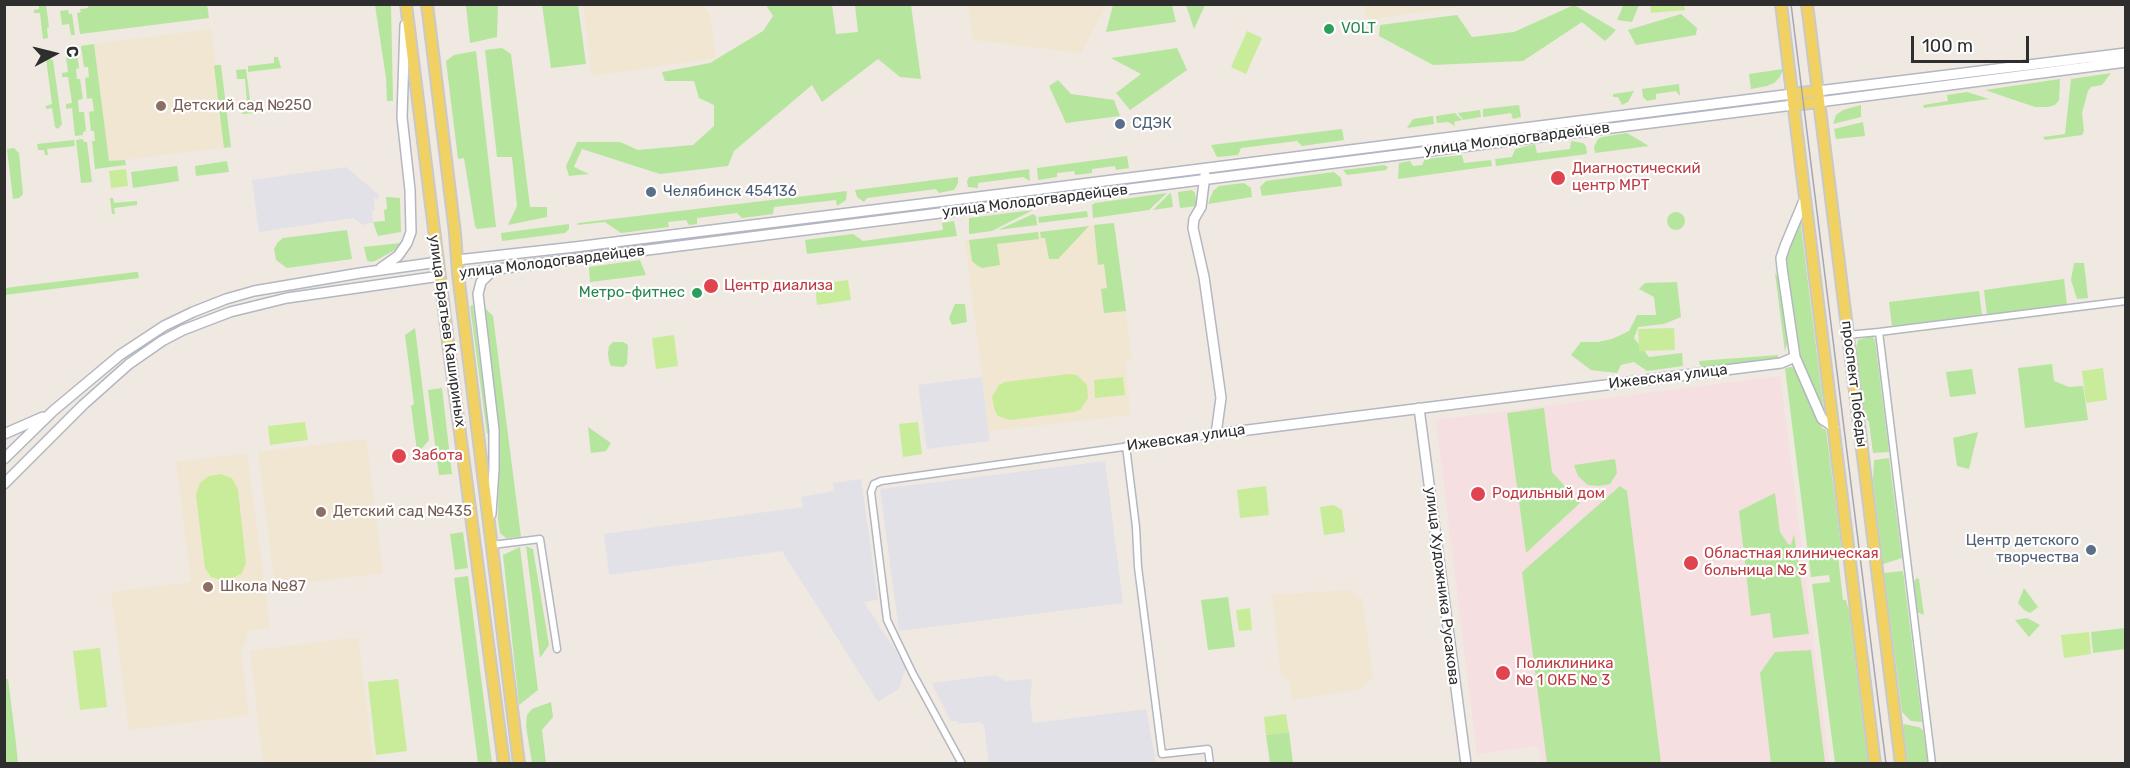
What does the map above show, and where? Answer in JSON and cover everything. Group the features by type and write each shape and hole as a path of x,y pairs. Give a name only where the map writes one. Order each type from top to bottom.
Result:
{"main road":[{"name":"улица Братьев Кашириных","path":"406,4 504,764"},
{"path":"378,270 398,256 411,232 410,190 401,110 406,4"},
{"name":"улица Братьев Кашириных","path":"427,4 519,764"},
{"name":"проспект Победы","path":"1780,4 1875,764"},
{"name":"проспект Победы","path":"1807,4 1901,764"},
{"name":"улица Молодогвардейцев","path":"4,484 129,364 162,341 183,330 256,304 440,276 1206,179 2126,53"},
{"name":"улица Молодогвардейцев","path":"1819,96 2126,62"},
{"name":"улица Молодогвардейцев","path":"4,459 53,411 120,355 164,326 226,299 254,291 438,262 1792,100"},
{"path":"1205,169 1206,179 1201,207 1194,219 1193,228 1204,277 1221,398 1216,434"},
{"path":"1805,198 1781,258 1795,357 1822,418 1834,427"},
{"path":"490,528 494,430 478,294 481,282 493,270"},
{"path":"254,291 256,304"},
{"name":"Ижевская улица","path":"1216,434 1781,363 1795,357"},
{"name":"улица Художника Русакова","path":"1419,408 1466,764"},
{"path":"4,434 22,428 53,411"}],"street":[{"path":"1848,335 2126,301"},
{"path":"1879,332 1932,764"},
{"name":"Ижевская улица","path":"962,764 913,674 887,620 872,488 874,484 881,481 1216,434"},
{"path":"1126,446 1136,527 1138,567 1162,754 1208,748 1210,764"},
{"path":"492,545 540,539 557,649"}],"shaded area":[{"path":"968,4 1107,5 1081,53 973,40"},
{"path":"1364,4 1470,5 1366,20"},
{"path":"583,5 704,5 710,16 716,58 592,76"},
{"name":"Детский сад №250","path":"211,29 226,147 109,162 94,44"},
{"path":"346,167 379,195 379,198 374,199 373,222 363,225 353,218 259,232 252,180"},
{"path":"1114,223 1132,360 1126,361 1130,415 989,431 965,240"},
{"name":"Областная клиническая больница № 3","path":"1780,376 1829,763 1811,763 1825,761 1811,650 1774,654 1760,673 1771,763 1661,763 1627,491 1620,486 1522,572 1547,763 1541,763 1538,746 1477,754 1436,420","holes":["1544,409 1552,472 1580,503 1526,553 1507,413","1615,459 1617,473 1574,465 1575,465","1775,493 1780,532 1788,544 1792,545 1794,537 1809,634 1773,638 1770,613 1751,616 1739,511"]},
{"path":"982,377 990,441 927,449 918,385"},
{"name":"Детский сад №435","path":"366,439 383,573 275,586 258,452"},
{"name":"Школа №87","path":"247,453 270,628 247,631 247,639 241,652 249,715 129,730 111,592 191,582 176,462"},
{"path":"1105,461 1123,603 899,631 880,489"},
{"path":"861,479 878,600 864,602 906,667 899,689 878,702 782,551 609,575 604,534 803,507 801,497 834,491 833,483"},
{"path":"1348,590 1362,598 1373,677 1361,689 1292,700 1290,683 1281,675 1272,595"},
{"path":"358,637 374,763 263,763 250,651"},
{"path":"995,675 1005,681 1032,679 1030,703 1033,723 1146,709 1156,763 989,763 984,725 979,722 958,724 957,721 951,721 931,683"}],"green space":[{"path":"207,4 209,18 80,34 77,13 81,12 80,9 88,8 88,5"},
{"path":"1624,4 1639,5 1632,22 1617,20"},
{"path":"39,5 46,5 49,27 47,28 48,38 43,39 40,13 34,13 34,10 39,9"},
{"path":"375,5 391,5 393,101 387,101 386,78"},
{"path":"466,5 498,5 497,37 470,43"},
{"path":"542,5 578,5 586,64 551,68"},
{"path":"766,5 832,5 836,34 858,32 855,5 911,5 921,79 900,77 878,59 822,102 812,85 734,151 728,166 660,174 582,149 574,167 589,174 569,176 566,166 577,142 620,142 638,150 693,145 714,126 714,105 699,98 694,81 665,81 662,72 710,63 763,31 773,16"},
{"path":"1113,5 1172,5 1176,22 1106,32"},
{"path":"1186,5 1205,5 1194,29"},
{"path":"1574,5 1616,30 1605,41 1582,22 1523,61 1433,65 1379,36 1380,25 1457,15 1472,37 1514,32"},
{"path":"1650,5 1684,5 1685,10 1651,13"},
{"path":"68,10 69,14 72,14 75,35 71,35 69,24 62,25 60,11"},
{"path":"1681,14 1697,28 1696,35 1636,45 1628,30"},
{"path":"1247,31 1262,38 1246,74 1231,67"},
{"path":"94,44 109,161 125,160 126,165 95,169 92,141 95,141 94,131 91,131 89,112 94,111 92,98 87,99 85,78 89,77 88,67 84,67 81,46"},
{"path":"76,47 79,68 76,69 77,79 80,79 83,99 78,100 79,112 84,112 86,131 83,135 75,136 72,108 66,109 66,104 72,103 68,77 62,77 62,73 68,72 65,48"},
{"path":"502,48 511,54 530,207 547,207 547,217 508,225 517,206 512,157 497,157 485,50"},
{"path":"1177,48 1187,70 1130,110 1116,93 1141,74 1111,58"},
{"path":"50,50 62,124 58,129 55,127 52,108 46,109 46,106 52,104 45,51"},
{"path":"476,51 496,227 477,229 464,158 458,159 446,61 454,55"},
{"path":"274,57 278,57 281,68 248,72 248,66 274,63"},
{"path":"221,65 231,147 224,148 214,66"},
{"path":"246,69 250,100 256,100 257,113 242,114 241,103 247,102 245,79 237,79 236,70"},
{"path":"1783,69 1780,77 1774,83 1751,89 1749,74"},
{"path":"2111,73 2102,85 2091,87 2088,91 2082,113 2084,131 2082,135 2045,140 2043,137 2065,134 2071,79"},
{"path":"2060,79 2059,100 2055,105 2048,107 2035,107 1985,90"},
{"path":"1058,80 1071,94 1114,100 1120,116 1066,123 1049,86"},
{"path":"1679,84 1680,96 1676,91 1656,94 1656,99 1647,101 1643,97 1642,89"},
{"path":"1634,91 1628,102 1622,105 1618,97 1613,97 1613,94"},
{"path":"1967,92 1989,99 1924,108 1923,105 1948,101 1947,95"},
{"path":"1519,105 1521,117 1513,119 1511,113 1483,117 1483,109"},
{"path":"1861,105 1861,117 1833,124 1836,115 1843,110"},
{"path":"1480,110 1481,117 1463,120 1458,113"},
{"path":"1455,113 1462,120 1454,122 1455,126 1448,122 1437,123 1436,116"},
{"path":"1433,116 1434,124 1407,128 1413,119"},
{"path":"1863,122 1865,136 1836,139 1834,129"},
{"path":"1342,129 1344,140 1302,146 1297,141 1241,148 1238,155 1217,157 1211,145"},
{"path":"1627,133 1649,146 1595,153 1594,147 1598,139"},
{"path":"83,139 87,142 92,182 81,183 76,140"},
{"path":"74,140 75,146 47,149 48,155 45,155 44,150 38,150 37,144"},
{"path":"1571,141 1583,143 1587,154 1496,166 1495,159 1512,157 1515,149 1535,144 1537,153 1570,149"},
{"path":"14,148 19,153 23,194 13,199 7,149"},
{"path":"1462,155 1464,163 1491,160 1492,166 1398,179 1399,163 1410,161 1413,166 1422,165 1425,159"},
{"path":"1127,156 1129,168 1116,170 1115,166 1092,169 1092,173 1075,175 1074,171 1057,173 1057,177 1038,180 1037,168"},
{"path":"227,161 229,172 196,176 195,166"},
{"path":"1384,165 1388,167 1386,170 1347,175 1343,170"},
{"path":"177,166 179,181 133,188 131,172"},
{"path":"126,169 128,186 111,188 109,171"},
{"path":"1029,169 1030,181 1023,177 978,183 978,188 968,187 969,177"},
{"path":"1334,172 1341,178 1342,186 1262,196 1260,187 1266,181"},
{"path":"958,177 954,190 939,193 936,189 867,198 864,202 857,197 855,190"},
{"path":"1244,183 1251,188 1252,197 1208,204 1213,191 1219,186"},
{"path":"1192,190 1195,193 1197,206 1180,208 1178,192"},
{"path":"847,191 846,200 837,206 836,200 774,207 773,214 742,218 737,213 697,218 697,224 689,225 686,220 668,222 669,227 621,233 605,222 577,225 578,223"},
{"path":"1167,193 1149,210 1093,218 1092,205 1095,203"},
{"path":"1170,193 1173,207 1153,210"},
{"path":"386,197 400,198 401,232 378,236 373,222 385,221"},
{"path":"110,198 113,198 114,203 137,201 137,205 114,208 115,214 112,214"},
{"path":"1033,210 992,231 969,234 969,218"},
{"path":"1087,211 1088,217 1039,223 1038,217"},
{"path":"1676,212 1682,215 1685,221 1682,227 1676,230 1670,227 1667,221 1670,215"},
{"path":"1033,214 1036,216 1037,225 998,230"},
{"path":"1800,219 1824,411 1798,351 1786,255"},
{"path":"954,221 957,236 807,254 805,240 853,234 863,241 943,230 942,223"},
{"path":"1114,223 1126,311 1104,313 1101,289 1107,288 1104,264 1098,265 1094,225"},
{"path":"569,224 569,229 565,233 502,241 501,233"},
{"path":"1089,226 1058,259 1049,259 1045,238 1041,238 1040,232"},
{"path":"347,230 352,259 287,268 276,260 274,249 283,238"},
{"path":"1038,232 1039,239 997,244 1000,265 982,268 972,261 969,240"},
{"path":"401,243 395,250 375,261 367,260 364,247"},
{"path":"640,260 646,275 590,282 589,267"},
{"path":"2074,263 2084,263 2088,298 2077,299 2071,280"},
{"path":"138,272 139,278 5,295 5,288"},
{"path":"1775,273 1780,279 1788,339 1785,352"},
{"path":"2064,279 2067,305 1987,315 1984,290"},
{"path":"848,280 851,300 817,305 815,285"},
{"path":"1677,282 1681,317 1664,324 1638,327 1634,338 1649,357 1682,353 1683,366 1647,371 1634,362 1621,365 1617,373 1591,370 1571,355 1581,342 1612,339 1629,331 1637,315 1656,315 1654,297 1639,289 1645,283"},
{"path":"1979,291 1982,315 1892,326 1889,302"},
{"path":"955,304 965,304 967,322 952,325 949,318"},
{"path":"473,305 489,434 487,434 470,306"},
{"path":"485,308 493,316 521,537 506,538 500,533 498,520 499,430"},
{"path":"415,328 429,440 419,452 411,406 414,404 405,335"},
{"path":"1674,328 1675,350 1639,351 1638,329"},
{"path":"674,335 678,366 656,369 652,338"},
{"path":"1872,336 1875,340 1889,452 1873,453 1869,422 1864,416 1856,349 1858,340"},
{"path":"613,342 623,342 628,345 627,364 623,367 611,366 609,361 609,346"},
{"path":"1778,355 1778,358 1773,360 1704,368 1699,361"},
{"path":"2052,364 2054,381 2069,387 2083,386 2088,420 2025,428 2018,368"},
{"path":"1785,368 1796,368 1822,428 1826,430 1841,545 1838,556 1843,600 1846,600 1849,610 1868,763 1835,763 1812,584 1830,582 1829,575 1811,577"},
{"path":"2103,368 2107,400 2086,403 2082,371"},
{"path":"1972,369 1976,394 1950,397 1946,372"},
{"path":"1077,375 1087,385 1088,398 1081,409 1074,412 1010,420 998,416 995,411 992,397 999,385 1005,382"},
{"path":"1123,377 1125,395 1095,398 1094,380"},
{"path":"442,388 452,474 439,475 428,390"},
{"path":"1544,408 1552,472 1580,503 1526,553 1507,413"},
{"path":"305,422 308,440 270,445 268,426"},
{"path":"918,422 922,454 903,457 899,424"},
{"path":"588,427 611,443 606,451 591,453"},
{"path":"1978,432 1969,469 1957,466 1953,438"},
{"path":"1889,458 1902,558 1883,564 1873,480 1874,460"},
{"path":"1615,459 1617,473 1610,484 1599,486 1588,485 1578,476 1574,465"},
{"path":"220,474 232,478 238,490 246,563 242,573 222,580 211,577 205,568 196,495 200,483 209,476"},
{"path":"1266,486 1269,515 1240,518 1237,490"},
{"path":"1620,486 1627,491 1661,763 1547,763 1522,572"},
{"path":"1775,493 1780,532 1791,545 1794,534 1809,634 1773,638 1770,613 1751,616 1739,511"},
{"path":"1334,505 1342,510 1345,532 1324,535 1320,507"},
{"path":"463,532 468,568 455,570 450,534"},
{"path":"526,546 533,549 549,645 540,658"},
{"path":"520,547 538,690 519,705 503,555"},
{"path":"1903,571 1922,722 1911,721 1902,712 1884,573"},
{"path":"468,576 492,763 478,763 454,578"},
{"path":"1917,578 1924,615 1917,612 1914,581"},
{"path":"2024,588 2038,607 2030,613 2018,603"},
{"path":"1228,597 1235,647 1208,650 1201,600"},
{"path":"1250,608 1252,630 1239,631 1236,610"},
{"path":"2027,618 2040,625 2029,637 2015,620"},
{"path":"2125,628 2125,649 2093,653 2091,632"},
{"path":"2089,632 2091,654 2064,658 2061,635"},
{"path":"100,648 107,707 80,710 73,651"},
{"path":"1811,650 1825,762 1771,763 1760,673 1775,652"},
{"path":"8,679 18,763 5,763 4,680"},
{"path":"398,679 407,751 376,755 368,682"},
{"path":"551,702 553,717 542,730 546,763 532,763 526,726 527,715 532,709"},
{"path":"1286,714 1289,732 1266,735 1264,717"},
{"path":"1903,724 1923,730 1928,763 1908,763"},
{"path":"1289,732 1293,763 1270,763 1266,735"}],"tram line":[{"path":"1791,4 1886,764"}],"place":[{"name":"VOLT","path":"1329,29"},
{"name":"Детский сад №250","path":"161,106"},
{"name":"СДЭК","path":"1120,124"},
{"name":"Диагностический центр МРТ","path":"1558,178"},
{"name":"Челябинск 454136","path":"651,192"},
{"name":"Центр диализа","path":"711,286"},
{"name":"Метро-фитнес","path":"697,293"},
{"name":"Забота","path":"399,456"},
{"name":"Родильный дом","path":"1478,494"},
{"name":"Детский сад №435","path":"321,512"},
{"name":"Центр детского творчества","path":"2091,550"},
{"name":"Областная клиническая больница № 3","path":"1691,563"},
{"name":"Школа №87","path":"208,587"},
{"name":"Поликлиника № 1 ОКБ № 3","path":"1503,673"}]}
